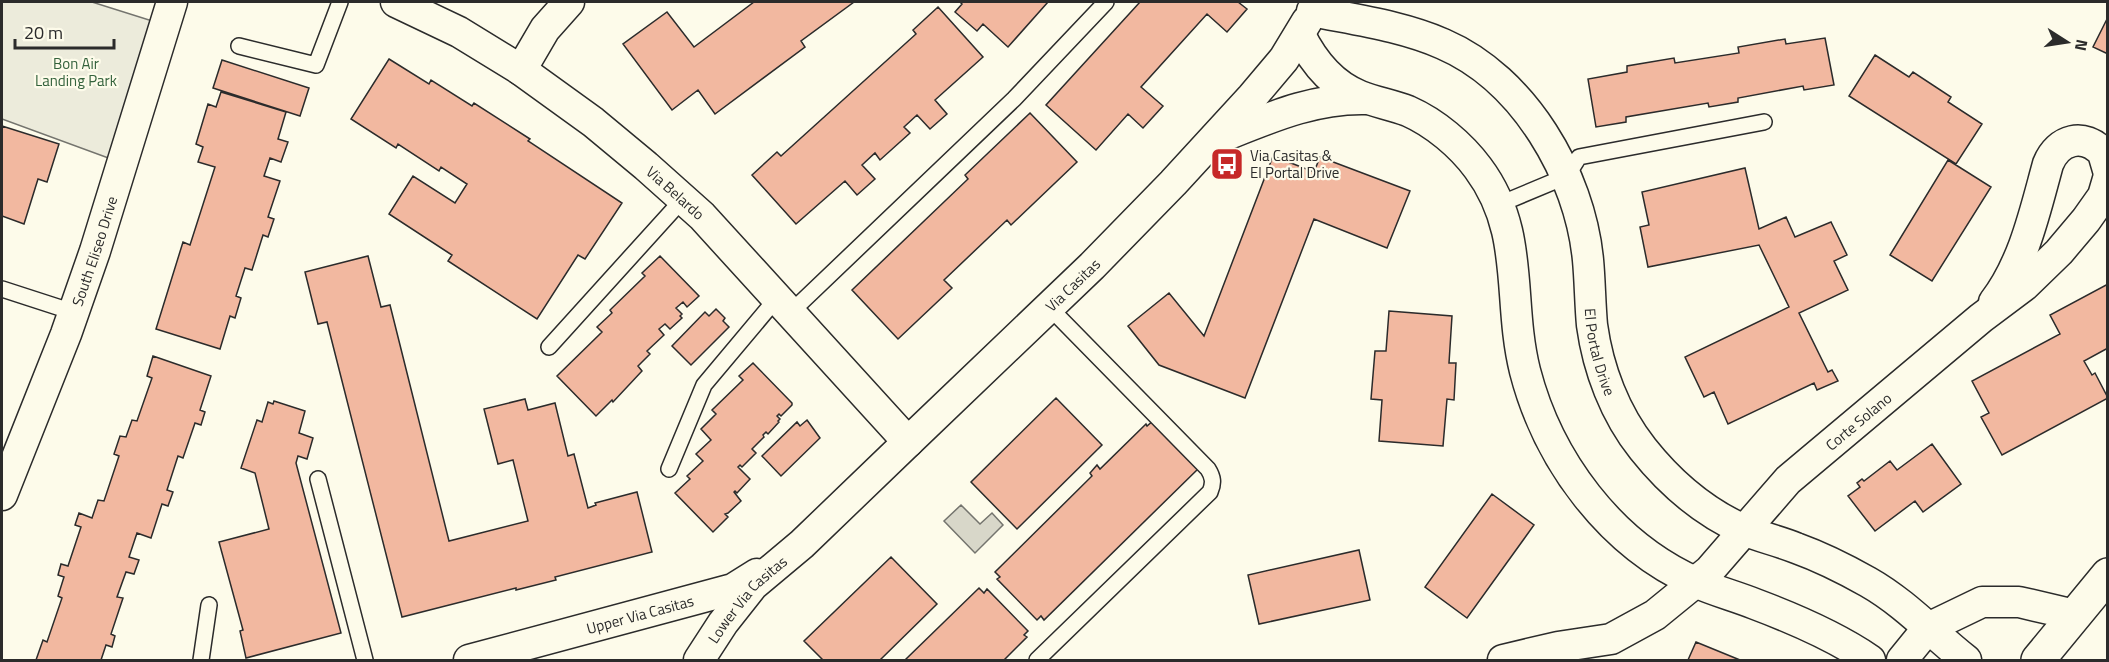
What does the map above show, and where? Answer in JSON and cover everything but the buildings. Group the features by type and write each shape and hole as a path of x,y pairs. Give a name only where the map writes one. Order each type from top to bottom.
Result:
{"main road":[{"path":"2038,660 2108,575"}],"street":[{"name":"South Eliseo Drive","path":"2,495 32,422 95,251 172,2"},
{"name":"Via Belardo","path":"396,2 459,32 522,70 593,122 702,216 908,442"},
{"path":"522,70 545,29 569,2"},
{"path":"1309,16 1311,54 1332,79 1349,91 1410,112 1448,137 1478,168 1500,204 1513,251 1515,307 1521,349 1535,404 1550,437 1583,490 1616,529 1652,559 1697,583 1791,618 1835,639 1870,660"},
{"name":"Via Casitas","path":"802,544 1137,221 1213,140 1284,59 1309,16"},
{"name":"El Portal Drive","path":"1309,16 1417,34 1446,45 1480,66 1498,81 1526,111 1550,144 1567,176 1584,235 1592,327 1597,351 1612,398 1636,439 1668,477 1705,508 1744,530 1798,548 1852,573 1890,595 1966,660"},
{"path":"1213,140 1280,113 1312,103 1368,99"},
{"name":"Corte Solano","path":"1981,318 2004,288 2021,252 2054,151 2068,142 2087,141 2103,153 2108,170"},
{"name":"Corte Solano","path":"1601,650 1655,615 1697,583 1721,558 1773,495 1805,464 1981,318 2025,285 2059,252 2098,204 2108,179"},
{"name":"Upper Via Casitas","path":"469,660 733,589 802,544"},
{"name":"Lower Via Casitas","path":"699,660 723,623 753,585 802,544"},
{"path":"1902,660 1928,628 1968,607 1989,601 2019,602 2075,615"},
{"path":"1503,660 1558,647 1601,650"}],"lane":[{"path":"239,46 316,65 340,2"},
{"path":"669,469 704,385 784,305 1014,99 1106,2"},
{"path":"1500,204 1567,176 1579,157 1764,122"},
{"path":"549,347 683,200"},
{"path":"2,289 73,312"},
{"path":"1037,660 1210,492 1213,484 1208,469 1049,307"},
{"path":"318,479 366,660"},
{"path":"201,660 209,605"}],"green space":[{"name":"Bon Air Landing Park","path":"2,2 92,2 165,25 122,163 2,119"}],"shaded area":[{"path":"961,505 980,524 992,513 1003,525 975,553 944,521"}],"place":[{"name":"Via Casitas & El Portal Drive","path":"1227,164"}]}
